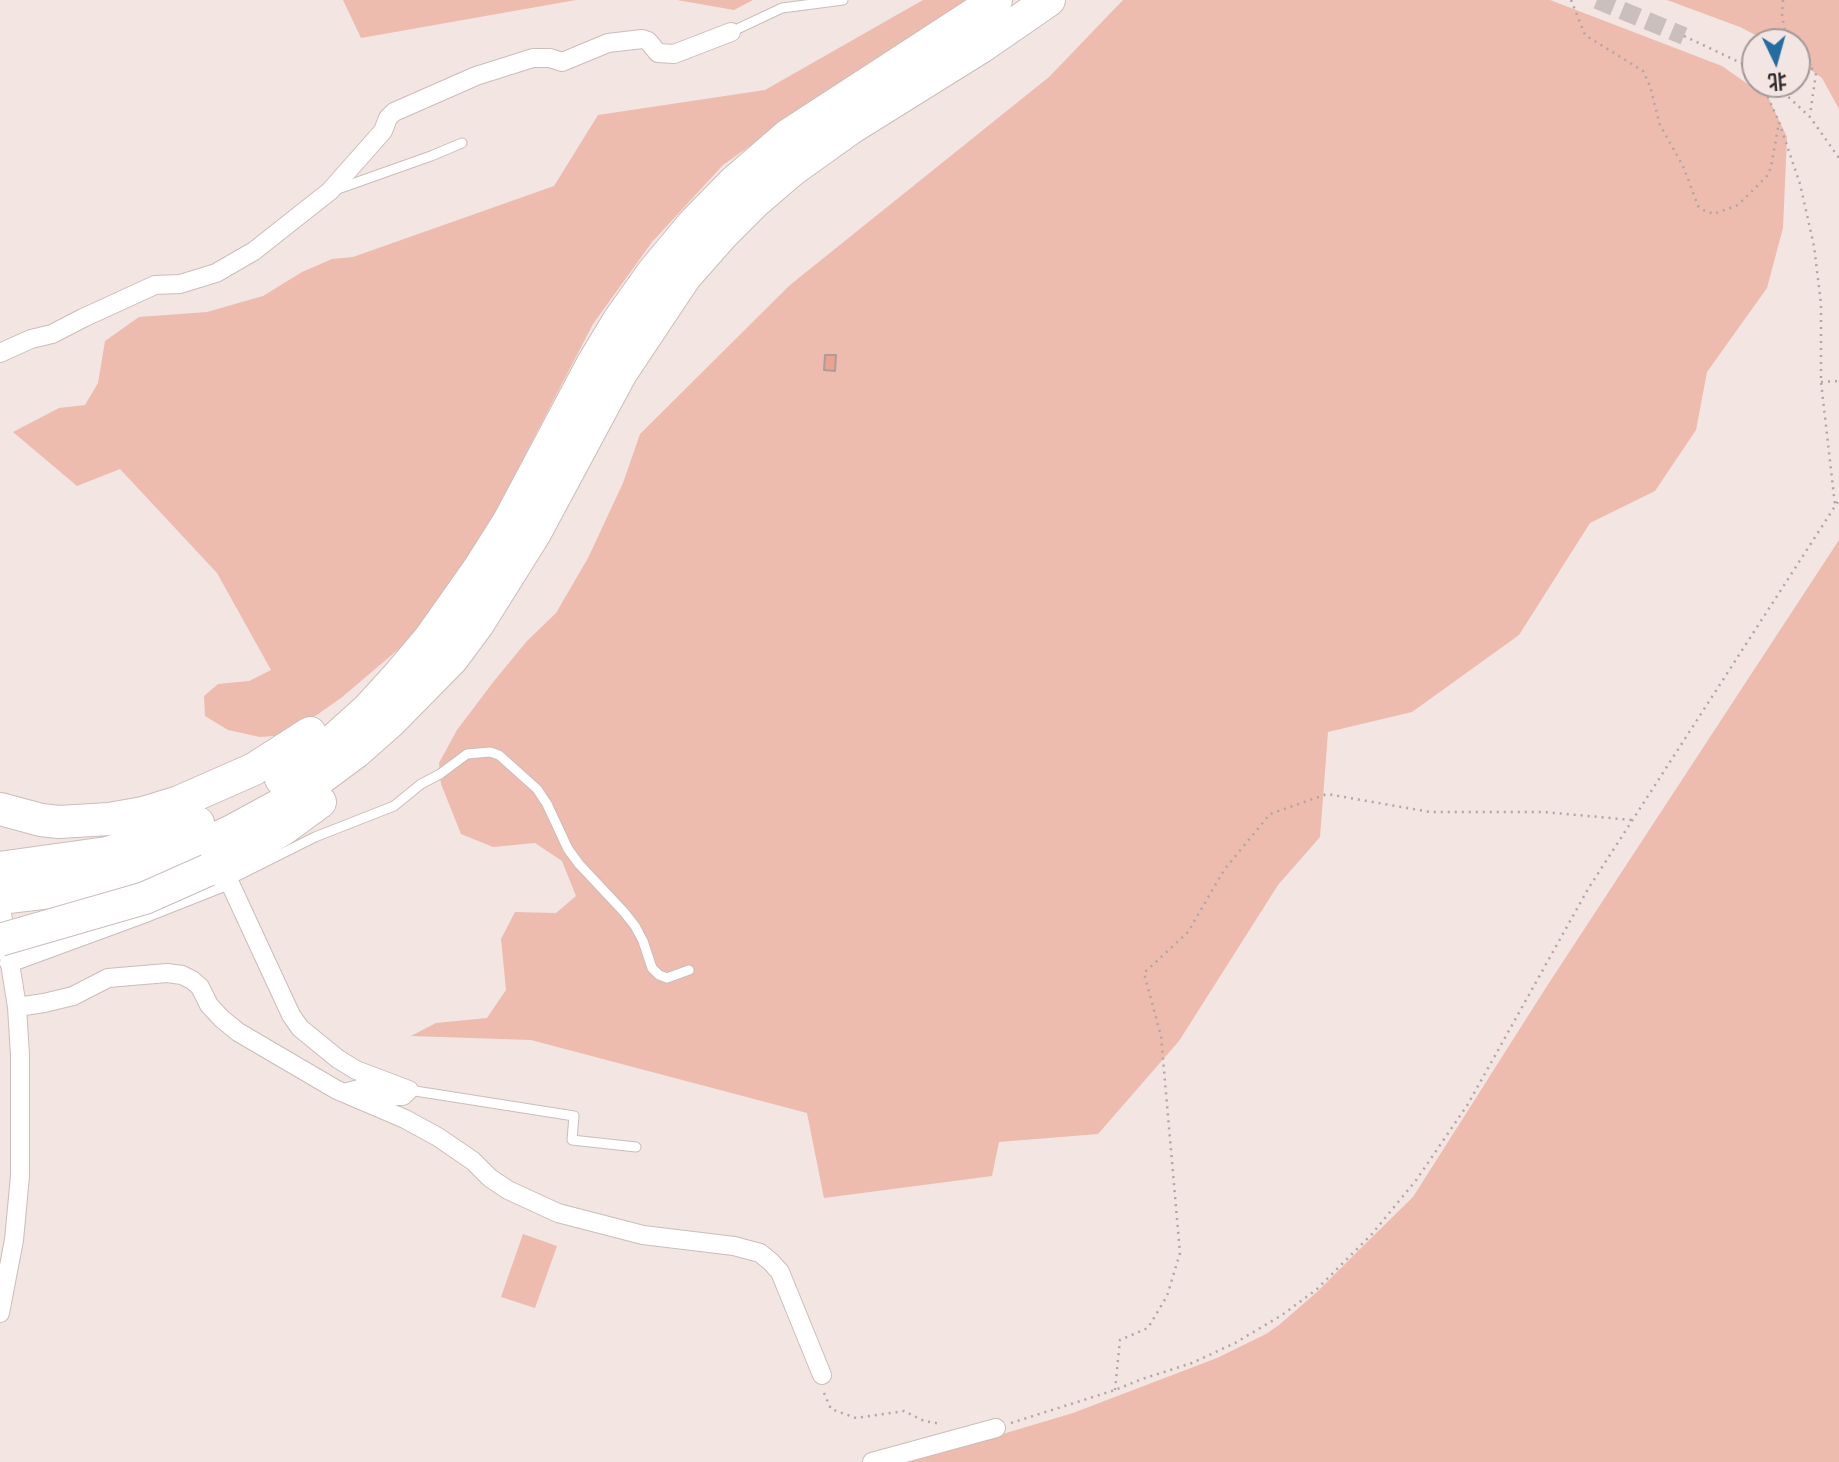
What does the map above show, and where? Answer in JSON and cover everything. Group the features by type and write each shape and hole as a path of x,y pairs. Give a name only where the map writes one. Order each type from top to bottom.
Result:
{"highway":[{"path":"0,900 103,880 150,866 232,831 321,778 390,722 441,648 478,570 509,521 593,363 653,272 692,225 734,182 787,136 996,0"},
{"path":"0,809 41,820 74,822 144,813 179,802 254,769 478,624 535,533 621,373 685,277 723,234 791,171 851,128 981,47 1049,0"},
{"path":"9,867 107,853 157,839 228,810 297,768 337,737 383,693 441,648"},
{"path":"4,959 145,898 220,872 283,829 345,782 403,726 432,691 441,648"}],"street":[{"path":"0,352 31,339 52,334 155,285 180,284 216,273 254,251 330,191 383,131 394,111 476,76 533,58 550,58 562,62 608,43 642,38 658,53 674,54 731,32"},
{"path":"220,872 300,1028 356,1070 409,1090 403,1096 363,1088 344,1093"},
{"path":"0,900 4,959 17,1007 20,1055 20,1176 14,1240 0,1313"},
{"path":"17,1007 73,996 108,978 167,973 182,975 200,987 209,1006 238,1032 344,1093 405,1119 438,1137 508,1190 558,1213 643,1235 734,1246 760,1253 780,1272 822,1375"},
{"path":"872,1462 996,1428"}],"lane":[{"path":"731,32 782,8 843,0"},
{"path":"330,191 462,143"},
{"path":"220,872 394,806 421,784 467,754 490,752 499,755 537,789 568,849 635,926 652,968 667,978 690,970"},
{"path":"409,1090 574,1116 572,1140 636,1147"}],"path":[{"path":"1571,0 1586,35 1643,71 1650,86 1660,125 1683,166 1698,206 1705,211 1714,214 1738,205 1768,175 1779,121"},
{"path":"1783,0 1784,28"},
{"path":"1684,37 1741,63"},
{"path":"1810,117 1816,74 1811,68"},
{"path":"1768,98 1800,184 1814,246 1821,304 1821,382 1835,506"},
{"path":"1790,98 1810,117 1839,158"},
{"path":"1821,382 1839,381"},
{"path":"996,1428 1192,1363 1235,1343 1282,1315 1316,1290 1372,1234 1417,1180 1468,1104 1588,889 1839,500"},
{"path":"1115,1390 1119,1340 1148,1328 1167,1296 1180,1253 1161,1036 1144,973 1188,932 1224,870 1270,814 1326,794 1430,812 1544,812 1634,820"},
{"path":"822,1375 824,1392 831,1409 856,1418 904,1411 924,1421 952,1426 957,1438"}],"shaded area":[{"path":"343,0 576,0 361,38"},
{"path":"677,0 753,0 734,10"},
{"path":"923,0 979,0 843,80 723,165 652,242 593,324 463,574 414,636 341,698 288,735 260,737 228,730 205,716 204,696 218,684 249,681 271,670 217,573 120,469 77,486 13,432 59,408 85,405 98,383 105,341 139,317 207,312 263,296 302,272 332,259 353,257 554,186 598,115 765,90"},
{"path":"1123,0 1550,0 1722,66 1741,79 1741,98 1769,99 1787,137 1783,228 1767,288 1707,372 1696,430 1655,491 1590,523 1519,635 1412,712 1328,732 1320,837 1278,885 1179,1041 1098,1134 999,1142 992,1176 824,1198 807,1113 531,1040 411,1036 436,1023 487,1018 506,990 501,939 515,912 556,913 576,896 562,861 535,843 493,847 461,834 441,784 439,763 457,730 494,681 527,641 556,613 588,558 623,483 640,434 790,285 1049,77"},
{"path":"1667,0 1839,0 1839,109 1822,78 1811,70 1811,28 1740,27"},
{"path":"1839,540 1839,1462 909,1462 1073,1413 1217,1358 1266,1334 1317,1292 1413,1197 1547,986"},
{"path":"523,1234 557,1246 535,1308 501,1297"}],"building":[{"path":"825,355 836,355 835,371 824,370"}],"tunnel":[{"path":"1597,0 1684,36"}]}
